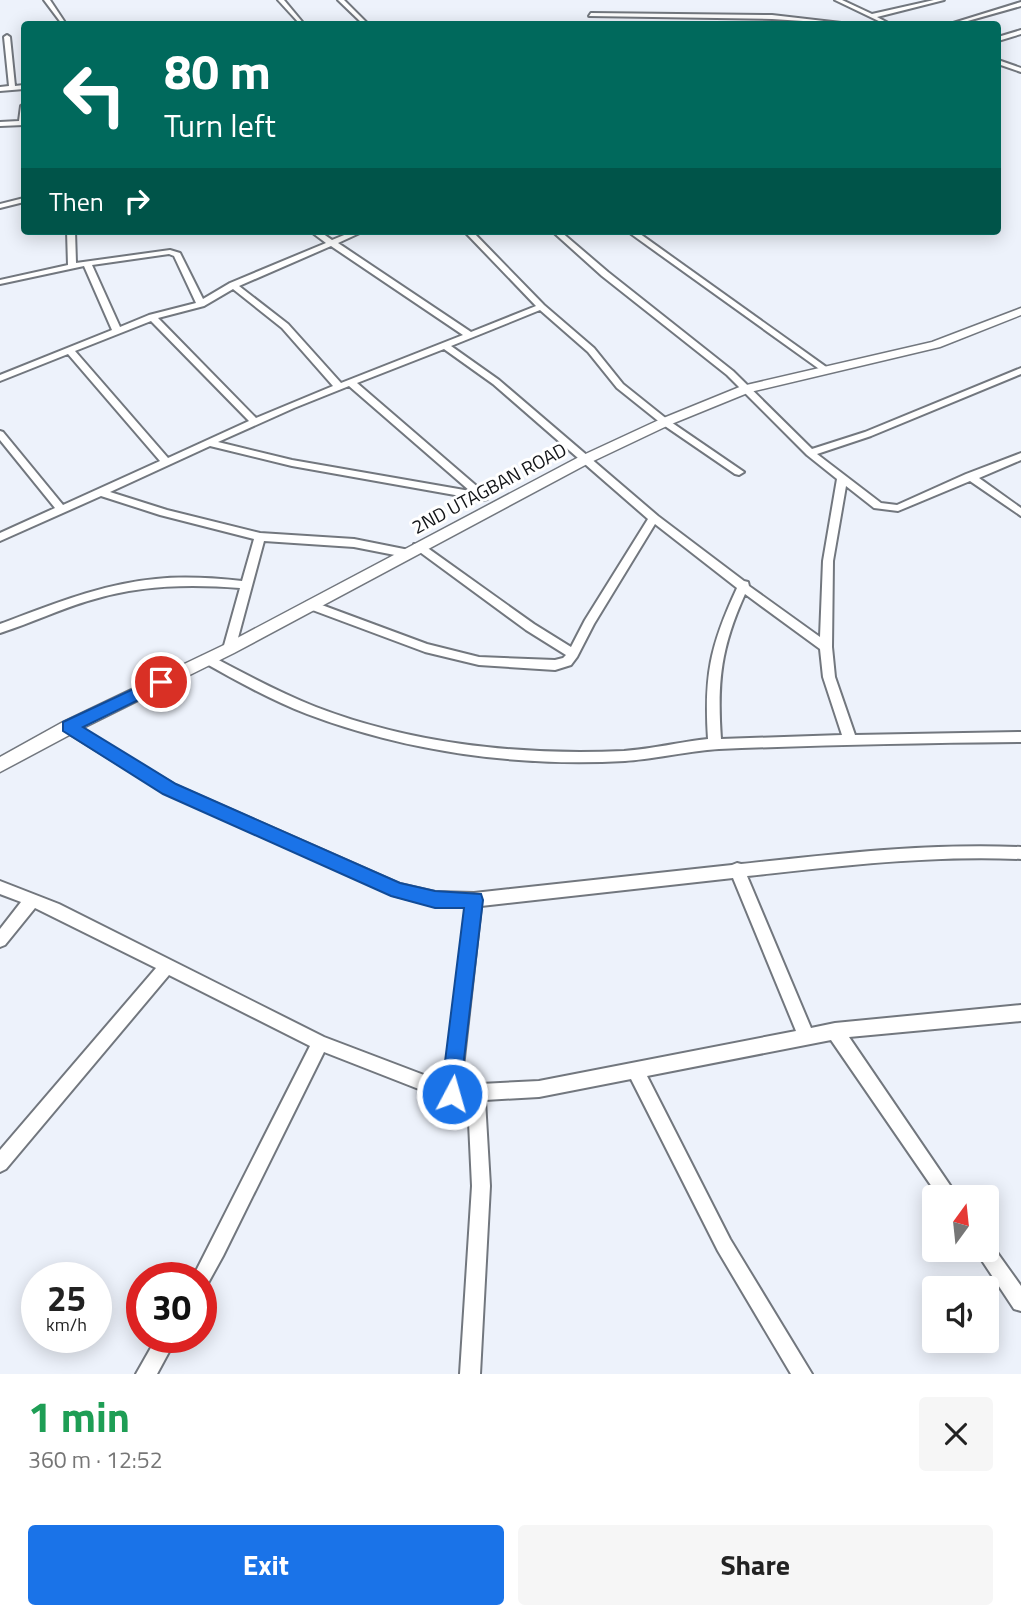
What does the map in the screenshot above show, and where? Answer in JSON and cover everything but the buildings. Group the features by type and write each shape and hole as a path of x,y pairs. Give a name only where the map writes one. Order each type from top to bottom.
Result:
{"street":[{"path":"47,0 62,21"},
{"path":"281,0 299,21"},
{"path":"341,0 363,21"},
{"path":"838,0 882,21"},
{"path":"872,16 942,0"},
{"path":"963,21 1021,4"},
{"path":"591,15 772,17 815,21"},
{"path":"1001,37 1021,32"},
{"path":"8,37 12,88"},
{"path":"1001,63 1021,70"},
{"path":"0,89 21,87"},
{"path":"0,124 21,123"},
{"path":"0,206 21,201"},
{"path":"71,235 72,266"},
{"path":"321,235 471,336"},
{"path":"0,378 152,317 201,304 233,285 350,235"},
{"path":"472,235 541,307 591,350 620,386 665,422 739,472"},
{"path":"561,235 746,389 810,453 878,506 891,509 925,498 970,476 1021,456"},
{"path":"637,235 825,369"},
{"path":"0,282 87,263 173,252 201,304"},
{"path":"87,263 117,331"},
{"path":"233,285 285,326 339,387"},
{"path":"0,537 103,493 255,422 541,307"},
{"name":"2ND UTAGBAN ROAD","path":"0,765 69,727 229,649 311,605 418,547 488,502 665,422 746,389 936,345 1021,311"},
{"path":"152,317 255,422"},
{"path":"446,346 496,382 654,518 785,619 826,647"},
{"path":"69,350 167,463"},
{"path":"810,453 868,434 1021,371"},
{"path":"351,383 488,502"},
{"path":"0,433 61,509"},
{"path":"209,443 303,466 488,502"},
{"path":"970,476 1021,513"},
{"path":"842,479 828,561 826,647 829,677 850,738"},
{"path":"103,493 164,513 260,537 354,544 405,554"},
{"path":"311,605 425,648 479,661 555,666 567,662 573,654 589,623 654,518"},
{"path":"229,649 260,537"},
{"path":"418,547 530,627 573,654"},
{"path":"0,629 83,599 144,584 178,581 248,585"},
{"path":"715,744 712,673 720,635 744,585"},
{"path":"207,659 284,699 325,716 419,741 523,756 626,756 715,744 850,738 1021,737"},
{"path":"69,727 170,789 398,890 435,899 474,900 890,854 975,851 1021,853"},
{"path":"737,869 806,1036"},
{"path":"0,887 32,900 320,1043 452,1094 539,1089 835,1031 1021,1013"},
{"path":"0,940 32,900"},
{"path":"452,1094 474,900"},
{"path":"0,1163 166,967"},
{"path":"835,1031 941,1185"},
{"path":"210,1262 242,1204 276,1125 320,1043"},
{"path":"635,1069 724,1245 802,1374"},
{"path":"470,1374 481,1186 476,1094"},
{"path":"993,1262 1021,1302"},
{"path":"146,1374 158,1353"}],"route":[{"path":"161,682 69,727 170,789 398,890 435,899 474,900 452,1094"}]}
